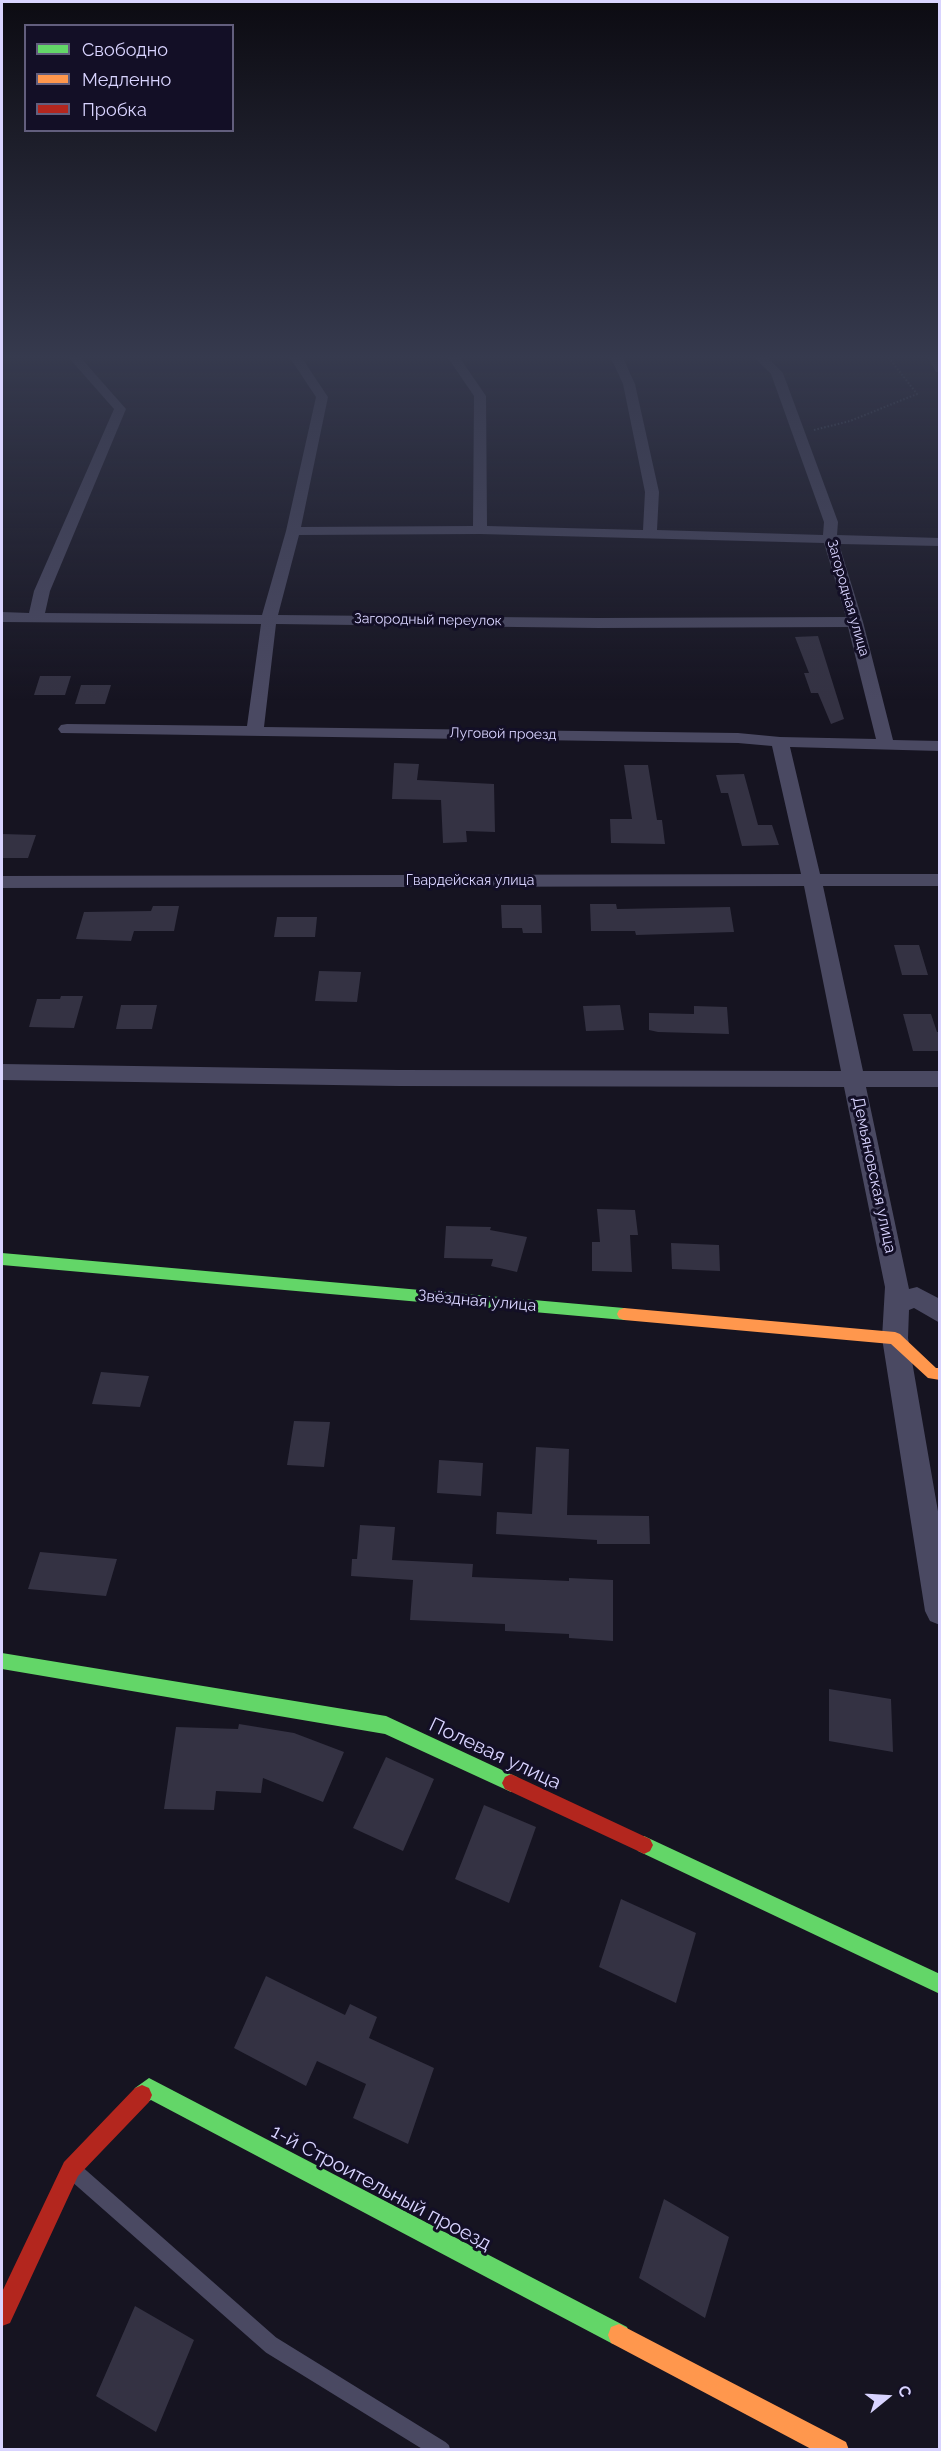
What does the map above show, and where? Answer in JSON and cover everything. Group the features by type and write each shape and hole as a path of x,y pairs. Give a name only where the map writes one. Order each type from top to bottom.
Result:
{"street":[{"path":"36,617 42,591 93,472"},
{"path":"255,730 268,619 293,531 306,472"},
{"path":"480,472 480,530"},
{"path":"648,472 652,492 650,534"},
{"name":"Загородная улица","path":"813,472 831,522 830,539 855,622 886,745"},
{"path":"293,531 480,530 939,542"},
{"name":"Загородный переулок","path":"2,617 598,623 855,622"},
{"name":"Луговой проезд","path":"67,729 726,738 780,742 939,746"},
{"name":"Демьяновская улица","path":"780,742 812,880 897,1287 895,1338 939,1611"},
{"name":"Гвардейская улица","path":"2,882 939,880"},
{"path":"2,1072 399,1078 853,1077 939,1079"},
{"name":"Звёздная улица","path":"2,1258 895,1338"},
{"path":"897,1303 917,1297 939,1313"},
{"path":"895,1338 933,1374 939,1374"},
{"name":"Полевая улица","path":"2,1661 386,1725 939,1984"},
{"name":"1-й Строительный проезд","path":"2,2315 71,2169 149,2088 838,2450"}],"lane":[{"path":"71,2169 271,2345 441,2450"}],"building":[{"path":"818,636 844,719 831,724 818,693 811,693 804,673 809,673 795,637"},
{"path":"40,676 71,676 65,695 34,695"},
{"path":"81,685 111,685 105,704 75,704"},
{"path":"394,763 419,764 417,780 494,784 495,832 466,831 467,842 443,843 441,800 392,799"},
{"path":"624,765 648,765 657,820 662,820 665,844 611,843 610,819 632,819"},
{"path":"744,774 758,825 772,825 779,845 742,846 728,793 721,793 716,775"},
{"path":"2,834 36,835 28,858 2,858"},
{"path":"590,904 616,904 617,909 730,907 734,932 636,935 635,931 591,931"},
{"path":"501,905 541,905 542,933 523,933 522,928 502,928"},
{"path":"153,906 179,906 174,931 134,931 131,941 76,939 84,912 151,911"},
{"path":"277,917 317,917 315,937 274,937"},
{"path":"894,945 919,945 928,975 902,975"},
{"path":"319,971 361,972 357,1002 315,1001"},
{"path":"61,996 83,996 74,1028 29,1027 37,999 60,999"},
{"path":"121,1005 157,1005 152,1029 116,1029"},
{"path":"620,1005 624,1030 586,1031 583,1006"},
{"path":"694,1006 727,1007 729,1034 649,1030 649,1013 694,1014"},
{"path":"903,1014 931,1014 937,1032 939,1032 939,1051 913,1051"},
{"path":"597,1209 635,1210 638,1235 630,1235 632,1272 592,1271 592,1242 600,1242"},
{"path":"446,1226 491,1227 490,1230 527,1237 517,1272 491,1266 493,1259 444,1258"},
{"path":"671,1243 719,1245 720,1271 672,1269"},
{"path":"101,1372 149,1376 140,1407 92,1404"},
{"path":"294,1421 330,1422 324,1467 287,1465"},
{"path":"536,1447 569,1449 567,1515 649,1516 650,1544 597,1544 597,1540 496,1534 497,1512 532,1514"},
{"path":"439,1460 483,1463 481,1496 437,1493"},
{"path":"360,1525 395,1527 392,1560 473,1564 472,1577 569,1581 569,1578 613,1580 613,1641 569,1638 569,1634 505,1631 505,1624 410,1620 413,1580 351,1576 352,1559 357,1559"},
{"path":"40,1552 117,1559 106,1596 28,1589"},
{"path":"829,1689 891,1699 893,1752 829,1741"},
{"path":"239,1724 294,1733 344,1752 323,1802 263,1778 261,1793 216,1791 214,1810 164,1809 176,1727 238,1729"},
{"path":"386,1757 434,1779 403,1851 353,1828"},
{"path":"484,1805 536,1827 509,1903 455,1879"},
{"path":"621,1899 696,1933 676,2003 599,1967"},
{"path":"266,1976 345,2015 350,2004 377,2017 369,2038 434,2068 408,2144 353,2118 366,2084 317,2061 306,2086 234,2048"},
{"path":"664,2199 729,2237 705,2318 639,2278"},
{"path":"135,2306 194,2340 156,2432 96,2396"}],"traffic: fast":[{"path":"2,1259 624,1314"},
{"path":"2,1661 386,1725 511,1783"},
{"path":"644,1845 940,1984"},
{"path":"142,2095 149,2088 619,2335"}],"traffic: slow":[{"path":"624,1314 895,1338 933,1374 940,1374"},
{"path":"619,2335 838,2450"}],"traffic: jam":[{"path":"511,1783 644,1845"},
{"path":"2,2315 71,2169 142,2095"}]}
